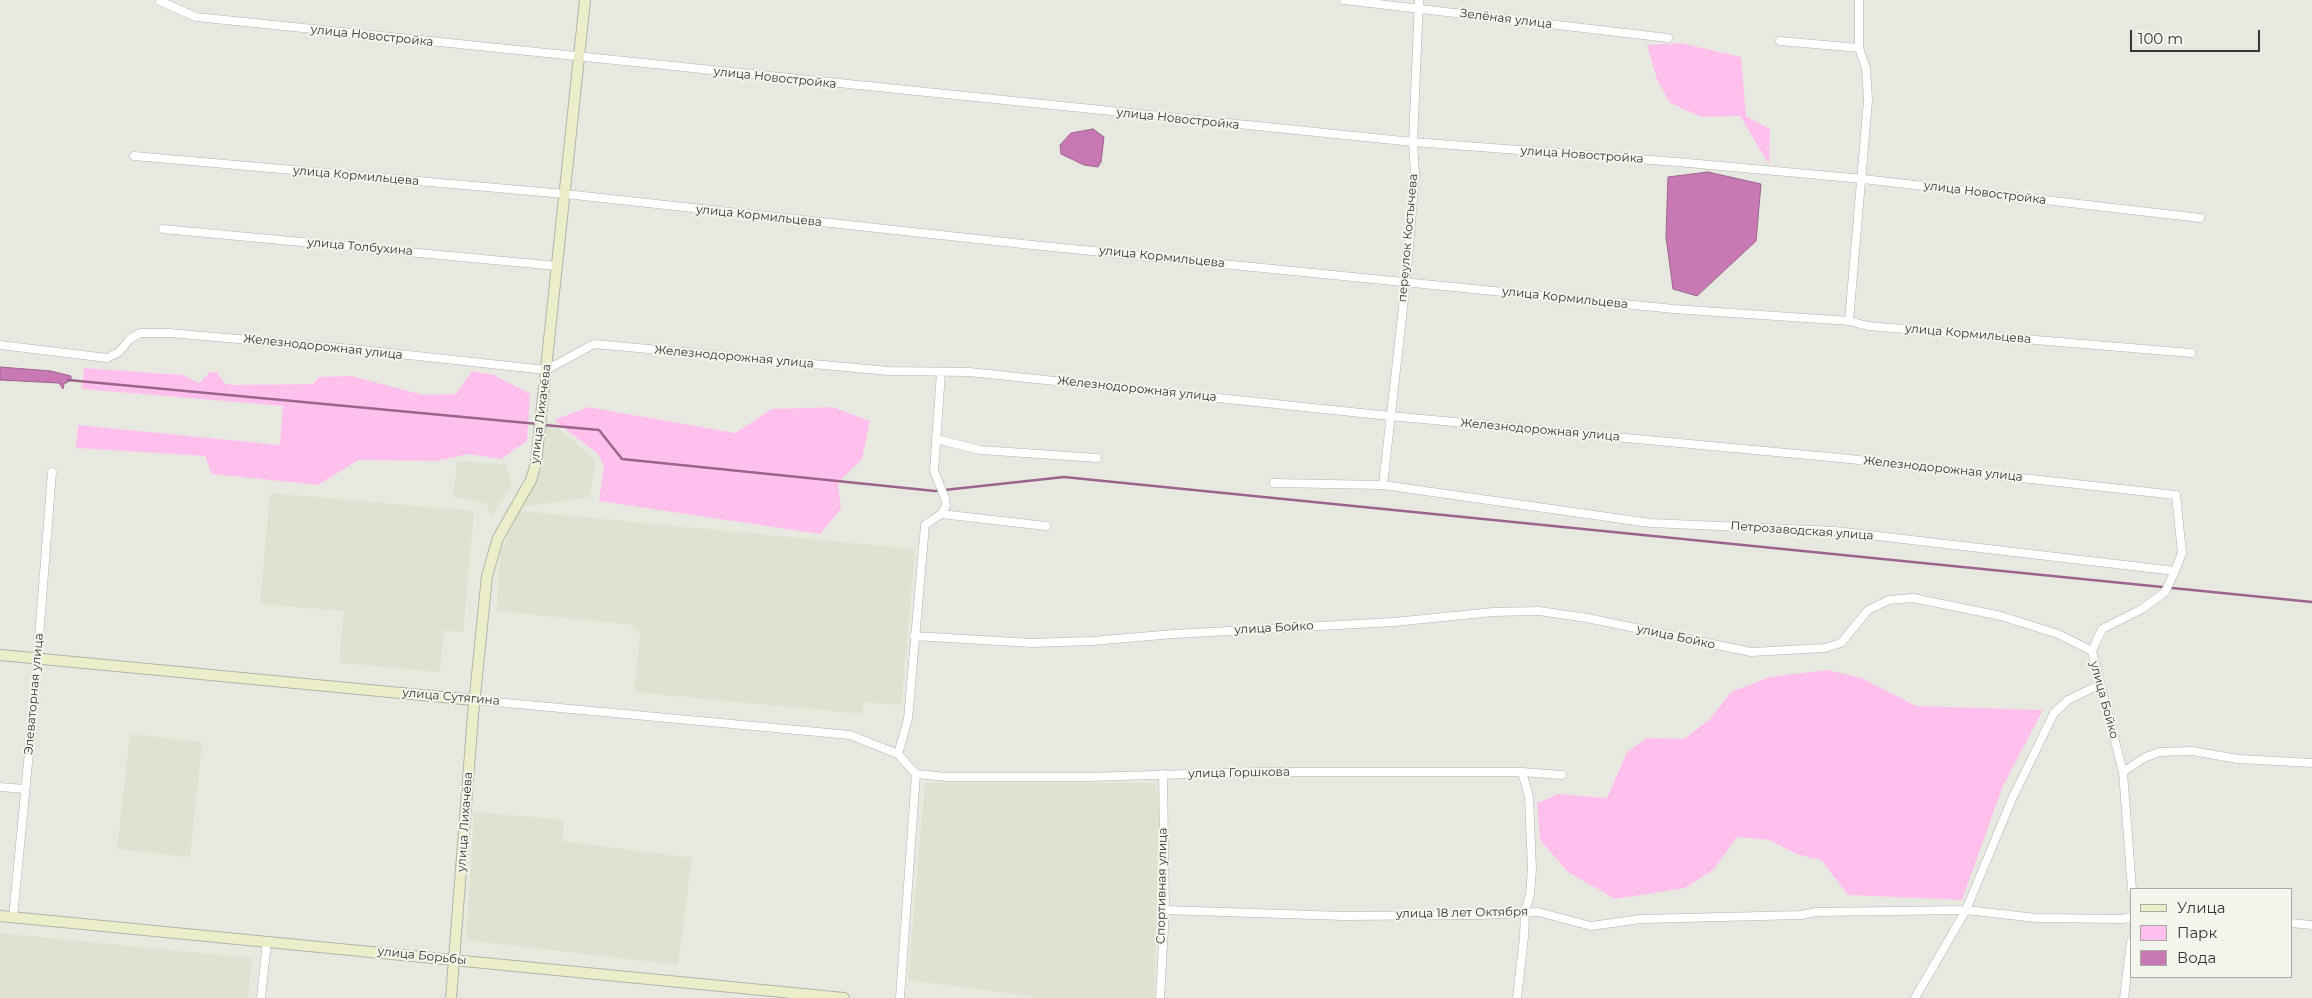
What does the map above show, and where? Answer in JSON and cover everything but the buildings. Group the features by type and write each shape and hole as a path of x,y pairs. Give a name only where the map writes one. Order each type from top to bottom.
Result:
{"street":[{"name":"улица Лихачёва","path":"451,998 474,700 487,576 498,538 531,480 536,463 585,0"},
{"name":"Зелёная улица","path":"1344,0 1418,4 1668,38"},
{"path":"1849,321 1863,179 1868,100 1866,68 1859,48 1859,0"},
{"name":"улица Новостройка","path":"160,2 196,17 1413,142 1677,162 1863,179 2200,218"},
{"name":"переулок Костычева","path":"1383,485 1406,281 1415,175 1413,142 1418,4"},
{"path":"1780,41 1859,48"},
{"name":"улица Кормильцева","path":"134,156 565,194 1032,244 1674,309 1849,321 1868,326 2191,353"},
{"name":"улица Толбухина","path":"163,229 557,266"},
{"name":"Железнодорожная улица","path":"0,345 100,358 113,357 130,339 140,333 169,333 353,349 546,370 594,344 880,370 969,372 1390,416 1840,458 2176,495 2182,553 2175,571"},
{"path":"900,998 916,774 898,754 908,719 925,525 941,514 946,506 945,498 934,471 941,372"},
{"path":"936,439 980,450 1097,458"},
{"name":"Элеваторная улица","path":"13,917 52,472"},
{"name":"Петрозаводская улица","path":"1274,482 1383,485 1650,522 1835,531 2175,571"},
{"path":"941,514 1046,526"},
{"path":"2092,651 2102,628 2142,609 2166,592 2175,571"},
{"name":"улица Бойко","path":"914,636 1032,643 1092,641 1174,634 1394,622 1493,612 1539,611 1587,618 1752,652 1825,648 1841,643 1868,610 1889,600 1913,598 2001,616 2058,634 2092,651 2123,772 2132,888"},
{"name":"улица Сутягина","path":"0,655 850,734 898,754"},
{"path":"1915,998 1939,960 1966,910 2012,798 2054,714 2068,700 2101,684"},
{"path":"2123,772 2144,758 2159,752 2192,751 2238,759 2312,763"},
{"path":"1517,998 1525,912 1530,894 1532,869 1529,797 1522,772"},
{"name":"улица Горшкова","path":"916,774 947,777 1522,772 1562,774"},
{"name":"Спортивная улица","path":"1160,998 1165,910 1162,774"},
{"path":"0,787 25,789"},
{"name":"улица 18 лет Октября","path":"1165,910 1343,916 1482,915 1538,912 1590,926 1641,919 1801,915 1816,912 1966,910 1973,913 2036,918 2123,919 2130,917"},
{"name":"улица Борьбы","path":"0,916 844,998"},
{"path":"2292,923 2312,924"},
{"path":"261,998 267,941"},
{"path":"2124,998 2130,950"}],"shaded area":[{"path":"545,417 596,460 589,497 522,507 537,473"},
{"path":"457,461 505,464 512,483 492,516 485,503 453,497"},
{"path":"270,493 474,511 463,632 444,630 440,672 339,663 344,611 260,604"},
{"path":"519,511 915,549 901,705 864,702 862,714 634,692 640,635 633,625 497,611 500,553"},
{"path":"130,734 202,742 190,857 117,849"},
{"path":"925,783 1155,783 1160,803 1154,998 1045,998 908,980"},
{"path":"474,812 564,820 562,841 692,858 678,965 466,940"},
{"path":"0,933 252,958 248,998 0,998"}],"green space":[{"path":"1681,43 1741,57 1746,116 1770,129 1769,165 1740,116 1701,117 1670,103 1657,80 1647,45"},
{"path":"84,368 183,375 199,383 210,372 217,372 224,383 233,385 313,384 319,377 351,376 424,395 456,394 472,371 494,375 530,394 527,441 501,459 468,454 437,461 359,460 318,485 212,474 205,456 76,448 78,425 280,445 283,406 82,389"},
{"path":"588,407 735,433 772,409 833,407 870,421 862,459 838,483 841,509 820,534 599,501 604,466 598,454 554,420"},
{"path":"1828,670 1862,678 1916,706 2043,710 2003,786 1962,900 1848,895 1821,860 1796,854 1770,840 1737,837 1714,869 1685,888 1615,899 1569,873 1540,840 1537,803 1558,794 1607,798 1627,752 1647,738 1684,739 1710,719 1731,692 1769,677"}],"water":[{"path":"1093,129 1104,137 1101,162 1098,167 1084,165 1061,154 1060,145 1071,133"},
{"path":"1708,172 1761,184 1756,241 1697,296 1673,289 1666,237 1668,177"},
{"path":"0,367 51,371 71,376 71,380 64,384 63,389 59,383 0,380"}],"waterway":[{"path":"68,380 538,424"},
{"path":"544,425 599,430 622,459 935,491 1064,477 2312,602"}]}
